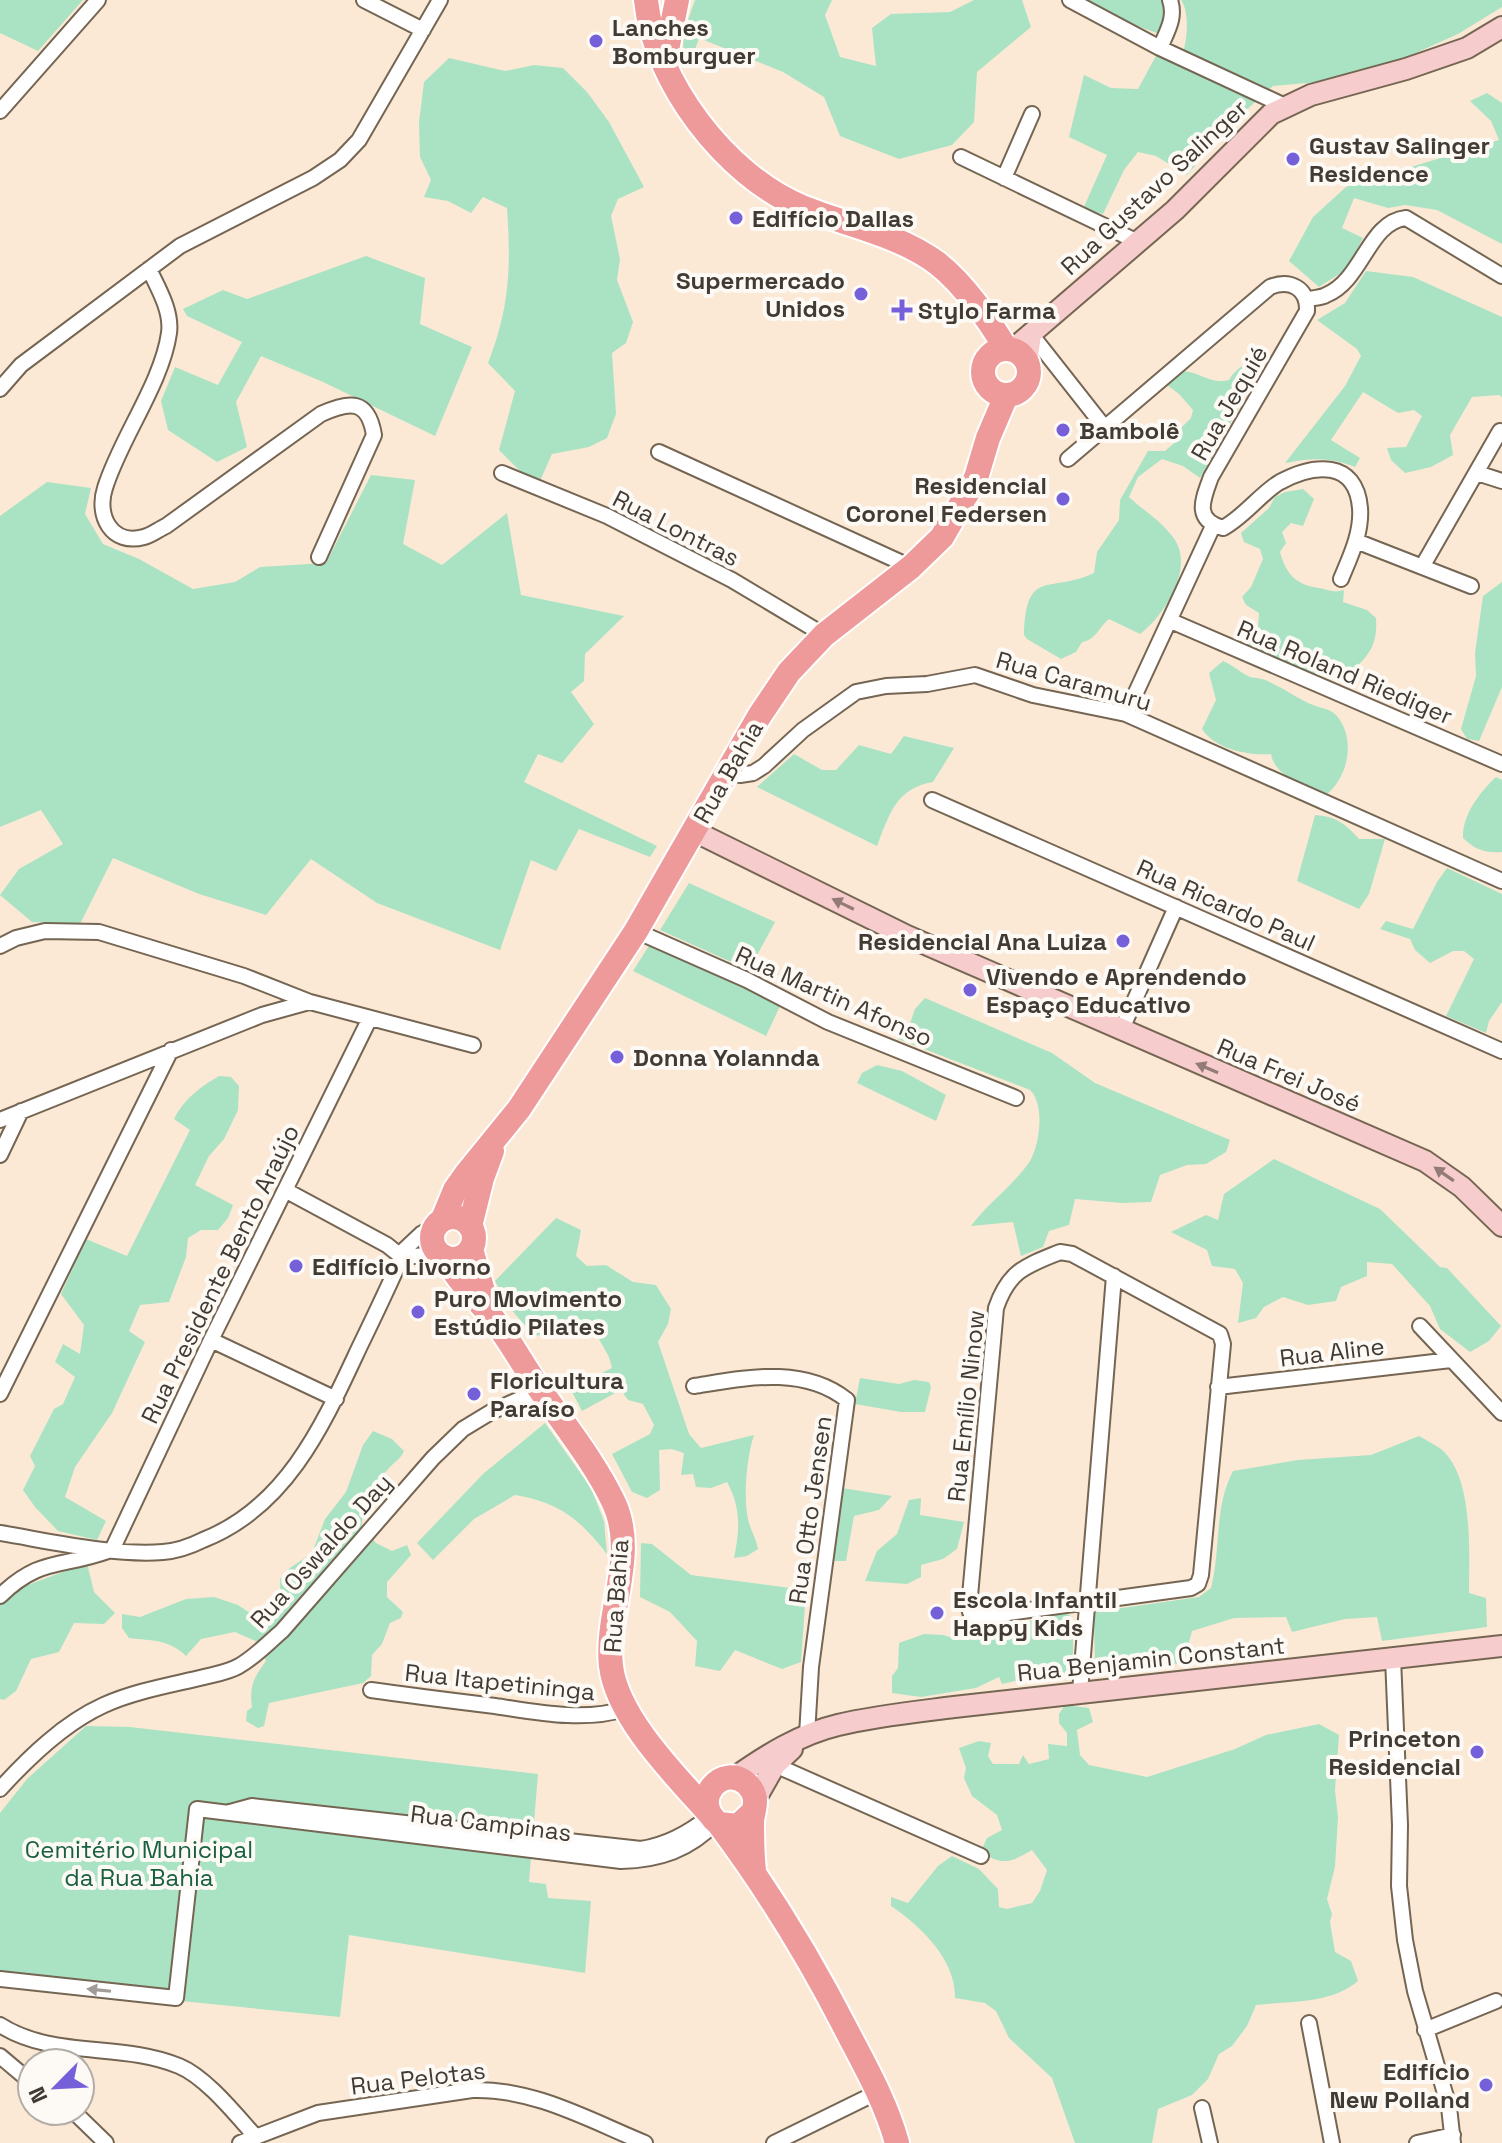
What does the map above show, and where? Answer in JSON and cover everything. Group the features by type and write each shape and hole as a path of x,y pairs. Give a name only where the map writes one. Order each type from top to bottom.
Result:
{"main road":[{"path":"665,60 677,0"},
{"path":"642,3 673,80 700,124 722,152 750,178 802,207 886,237 939,265 967,296 977,320 1015,354 1028,379 1024,388 1016,394 996,390"},
{"name":"Rua Bahia","path":"440,1222 455,1190 498,1137 556,1056 636,931 780,684 824,635 911,567 942,537 976,478 988,438 996,390 982,372 1015,354"},
{"name":"Rua Bahia","path":"490,1315 471,1237 482,1178 498,1137"},
{"path":"458,1217 471,1237 457,1259 443,1256 433,1242 440,1222 458,1217"},
{"name":"Rua Bahia","path":"443,1256 455,1276 490,1315 597,1471 619,1517 622,1556 611,1656 615,1685 624,1709 754,1871 827,1993 878,2092 897,2143"},
{"name":"Rua Bahia","path":"661,1757 690,1777 727,1779"},
{"path":"727,1779 746,1783 754,1806 738,1826 713,1818 706,1797 709,1790 727,1779"},
{"name":"Rua Bahia","path":"754,1806 754,1871"}],"street":[{"path":"0,111 98,0"},
{"path":"364,0 423,30"},
{"path":"0,389 21,365 180,246 313,178 340,160 359,140 440,0"},
{"path":"1070,0 1160,48 1285,106"},
{"path":"1160,48 1173,14 1170,0"},
{"name":"Rua Gustavo Salinger","path":"1015,354 1175,210 1262,121 1285,106 1311,95 1406,69 1467,48 1502,27"},
{"path":"1004,178 1032,114"},
{"path":"961,157 1138,242"},
{"path":"1307,299 1325,296 1340,287 1356,270 1384,226 1397,219 1406,218 1502,276"},
{"path":"149,269 165,304 169,330 163,356 104,490 101,515 111,531 127,538 144,537 166,526 321,414 340,405 352,404 363,409 371,419 374,435 319,557"},
{"name":"Rua Jequié","path":"1068,459 1270,287 1282,283 1304,291 1307,311 1211,477 1201,504 1203,516 1213,526"},
{"path":"1015,354 1036,365 1054,364"},
{"path":"1015,354 1054,364 1105,428"},
{"path":"1422,567 1500,431"},
{"path":"659,452 911,567"},
{"path":"1126,714 1213,526 1223,528 1233,522 1277,483 1325,467 1341,473 1354,486 1360,508 1356,541 1341,579"},
{"name":"Rua Lontras","path":"502,473 607,516 732,580 824,635"},
{"path":"1477,473 1502,481"},
{"path":"1356,541 1471,586"},
{"name":"Rua Roland Riediger","path":"1171,621 1502,764"},
{"name":"Rua Caramuru","path":"729,769 740,775 753,773 837,703 856,692 975,675 1033,695 1126,714 1502,881"},
{"name":"Rua Ricardo Paul","path":"932,800 1502,1051"},
{"name":"Rua Frei José","path":"694,831 907,936 1425,1161 1462,1187 1502,1226"},
{"path":"1121,1031 1176,907"},
{"path":"0,946 16,938 45,931 99,932 244,976 310,1002 473,1045"},
{"name":"Rua Martin Afonso","path":"636,931 747,980 828,1022 1016,1098"},
{"path":"0,1120 262,1015 310,1002"},
{"name":"Rua Presidente Bento Araújo","path":"112,1550 211,1340 370,1018"},
{"path":"0,1394 171,1050"},
{"path":"0,1155 21,1111"},
{"path":"285,1190 387,1245 402,1257 443,1256"},
{"path":"0,1533 112,1550 164,1552 219,1534 254,1513 282,1485 305,1454 336,1399 411,1242 440,1222"},
{"name":"Rua Emílio Ninow","path":"1086,1601 979,1617 970,1612 996,1308 1003,1288 1016,1273 1060,1252 1072,1254 1220,1334 1223,1344 1218,1387"},
{"path":"1080,1692 1114,1276"},
{"path":"1420,1326 1502,1413"},
{"path":"211,1340 336,1399"},
{"name":"Rua Aline","path":"1218,1387 1451,1360"},
{"name":"Rua Otto Jensen","path":"694,1386 746,1378 792,1377 823,1386 847,1400 811,1667 807,1735"},
{"path":"1086,1601 1191,1588 1198,1584 1218,1387"},
{"name":"Rua Oswaldo Day","path":"0,1789 27,1760 91,1712 149,1691 237,1667 256,1654 282,1631 433,1458 463,1429 491,1412 540,1390"},
{"path":"0,1596 18,1579 44,1565 112,1550"},
{"name":"Rua Benjamin Constant","path":"727,1779 807,1735 868,1719 1080,1692 1502,1646"},
{"path":"1393,1658 1400,1825 1399,1886 1405,1940 1425,2030 1449,2107 1453,2139 1417,2143"},
{"name":"Rua Itapetininga","path":"371,1690 538,1712 594,1715 624,1709"},
{"name":"Rua Benjamin Constant","path":"754,1806 775,1765 807,1735"},
{"path":"775,1765 981,1856"},
{"name":"Rua Campinas","path":"0,1979 176,1998 197,1809 626,1849 655,1847 713,1818"},
{"path":"1425,2030 1496,2001"},
{"path":"1309,2023 1332,2143"},
{"path":"0,2025 35,2042 157,2059 182,2066 199,2078 256,2137"},
{"path":"0,2056 16,2070"},
{"name":"Rua Pelotas","path":"240,2143 318,2113 496,2089 528,2095 645,2143"},
{"path":"774,2143 878,2092"},
{"path":"1202,2108 1210,2143"},
{"path":"90,2127 106,2143"}],"green space":[{"path":"0,0 83,0 38,51 0,33"},
{"path":"695,0 832,0 825,15 840,57 876,66 872,28 891,14 950,12 974,0 1022,0 1031,27 977,72 974,122 952,145 899,159 840,136 824,97 783,72 699,38 690,64 683,41"},
{"path":"1088,0 1164,0 1168,6 1165,36 1123,21"},
{"path":"1181,0 1502,0 1502,7 1458,34 1378,70 1340,80 1273,86 1235,120 1187,175 1156,156 1138,152 1124,170 1103,214 1083,209 1107,155 1069,137 1084,75 1111,88 1138,89 1157,54 1178,64 1187,32"},
{"path":"449,58 505,71 534,65 563,68 587,92 609,122 644,187 618,199 611,216 620,259 617,280 633,322 626,343 612,353 616,414 607,438 589,447 552,454 540,481 521,472 499,450 515,391 488,363 505,305 509,249 507,208 483,197 471,213 448,201 424,197 431,180 420,157 419,122 424,82"},
{"path":"1487,93 1502,103 1502,244 1437,210 1405,205 1388,208 1354,198 1342,228 1363,238 1347,269 1319,287 1289,261 1313,217 1346,187 1499,140 1491,121 1470,101"},
{"path":"366,256 425,278 420,324 472,347 435,436 261,356 236,402 247,447 217,462 168,430 161,401 175,367 218,385 242,342 187,316 183,309 223,290 247,299"},
{"path":"1366,271 1413,277 1502,317 1502,397 1472,397 1450,435 1453,455 1431,467 1405,473 1391,460 1387,448 1406,447 1422,416 1414,410 1398,413 1363,392 1331,440 1360,458 1355,467 1320,459 1285,463 1345,386 1361,356 1357,349 1317,320 1345,303"},
{"path":"1255,354 1268,355 1200,478 1183,466 1162,459 1138,477 1129,497 1165,527 1180,552 1179,578 1158,616 1140,634 1109,619 1094,636 1082,642 1076,652 1061,659 1027,639 1024,635 1026,614 1035,591 1043,586 1094,573 1097,552 1119,520 1120,500 1148,451 1165,451 1181,437 1180,429 1191,418 1193,410 1167,385 1183,371 1217,381 1229,380"},
{"path":"371,475 415,480 403,544 442,565 507,513 521,595 624,616 585,654 584,681 571,692 594,724 562,763 538,754 524,782 657,846 650,857 579,829 556,871 531,860 500,950 377,903 311,859 266,915 199,894 113,858 80,924 32,922 0,895 19,869 63,844 41,810 0,827 0,516 47,482 91,488 85,514 103,544 139,559 193,589 235,582 260,567 326,563"},
{"path":"1303,489 1314,499 1303,526 1291,523 1282,532 1286,543 1280,552 1285,566 1293,577 1304,584 1332,591 1344,590 1343,602 1367,610 1376,618 1374,640 1368,654 1351,669 1337,674 1321,674 1288,666 1243,645 1244,635 1258,629 1259,613 1246,605 1242,597 1251,587 1263,559 1260,549 1244,542 1241,533 1269,508 1275,497"},
{"path":"1502,582 1502,687 1479,741 1467,739 1461,729 1476,676 1475,653 1483,596"},
{"path":"1223,661 1250,677 1269,682 1336,715 1346,734 1347,756 1340,777 1327,794 1285,775 1271,754 1233,750 1215,742 1202,729 1216,700 1209,673"},
{"path":"904,736 954,748 933,782 920,785 902,797 877,846 757,787 794,754 822,770 836,770 859,745 891,754"},
{"path":"1496,777 1502,780 1502,852 1490,852 1463,838 1463,829 1473,804"},
{"path":"1315,815 1340,822 1359,839 1385,839 1369,894 1359,909 1297,881"},
{"path":"1447,868 1502,894 1502,1002 1489,1021 1486,1033 1446,1016 1474,959 1464,951 1453,951 1430,963 1415,950 1410,939 1380,929 1386,921 1413,929"},
{"path":"689,883 775,922 749,970 660,930"},
{"path":"650,944 781,1004 766,1036 633,971"},
{"path":"925,998 1052,1053 1095,1083 1230,1140 1226,1152 1206,1164 1187,1165 1160,1175 1151,1202 1075,1199 1069,1225 1049,1231 1043,1247 1021,1256 1013,1222 971,1226 1030,1161 1039,1124 1035,1096 1030,1090 898,1039 899,1028 909,1026 915,1009"},
{"path":"877,1065 902,1071 946,1095 936,1121 857,1083 862,1073"},
{"path":"219,1076 231,1077 239,1086 238,1110 195,1185 233,1205 228,1218 218,1230 201,1230 188,1238 186,1257 169,1302 140,1305 129,1331 145,1342 112,1413 75,1467 65,1497 106,1521 97,1540 58,1531 23,1490 35,1466 30,1456 54,1409 63,1404 75,1377 55,1362 63,1344 80,1354 84,1325 61,1294 86,1239 127,1256 190,1130 174,1119 193,1094"},
{"path":"1274,1159 1380,1209 1440,1267 1447,1268 1501,1326 1489,1341 1470,1352 1440,1329 1430,1306 1392,1264 1367,1262 1367,1276 1341,1287 1336,1301 1308,1305 1283,1297 1264,1307 1256,1318 1238,1323 1243,1283 1235,1269 1212,1266 1207,1250 1171,1232 1206,1215 1218,1220 1224,1194"},
{"path":"556,1218 581,1230 576,1256 587,1266 606,1265 633,1282 656,1285 671,1309 668,1324 658,1342 689,1434 701,1448 754,1435 746,1499 748,1519 758,1549 747,1556 734,1558 738,1519 727,1482 711,1488 696,1487 693,1474 681,1475 684,1453 671,1449 659,1450 660,1490 647,1498 632,1492 612,1454 650,1434 654,1425 643,1404 628,1400 621,1390 582,1411 570,1388 612,1368 594,1330 534,1336 509,1307 495,1281"},
{"path":"860,1378 899,1384 914,1380 929,1382 931,1387 925,1412 901,1412 855,1404"},
{"path":"545,1423 591,1488 604,1521 607,1554 567,1514 544,1502 515,1495 474,1519 433,1560 417,1543 483,1474"},
{"path":"373,1431 392,1439 404,1451 371,1493 362,1526 376,1543 392,1551 407,1545 411,1555 387,1582 387,1597 403,1612 401,1618 390,1623 382,1644 372,1655 371,1676 363,1683 269,1703 264,1726 258,1728 246,1721 247,1711 252,1707 253,1682 266,1661 260,1643 235,1632 201,1639 186,1656 167,1644 129,1638 122,1628 122,1614 140,1617 186,1599 214,1597 238,1605 262,1621 277,1603 280,1579 312,1553 325,1519 346,1492 363,1445"},
{"path":"1419,1436 1441,1449 1452,1462 1459,1478 1469,1537 1469,1593 1486,1598 1487,1627 1382,1641 1377,1617 1345,1619 1292,1632 1286,1617 1234,1618 1192,1631 1184,1662 1130,1674 1095,1670 1094,1612 1199,1597 1211,1588 1220,1514 1233,1471 1298,1460 1371,1455"},
{"path":"842,1488 892,1496 879,1510 854,1516 846,1561 832,1561"},
{"path":"921,1498 920,1515 964,1522 957,1549 943,1559 921,1565 921,1577 907,1584 865,1581 877,1551 897,1534 909,1500"},
{"path":"641,1543 652,1544 691,1575 806,1590 801,1662 782,1669 735,1650 720,1671 695,1666 697,1641 670,1612 640,1597"},
{"path":"87,1563 94,1592 115,1613 104,1624 74,1623 59,1652 31,1659 16,1691 4,1700 0,1699 0,1592 12,1591"},
{"path":"1061,1611 1073,1617 1073,1668 1064,1675 1002,1684 999,1677 976,1688 921,1697 892,1693 892,1676 898,1668 899,1643 924,1634 960,1640 991,1638 1023,1623"},
{"path":"1065,1705 1089,1708 1093,1722 1077,1730 1080,1755 1089,1765 1147,1777 1235,1749 1266,1735 1319,1724 1339,1735 1335,1867 1327,1899 1332,1914 1330,1922 1335,1952 1351,1961 1358,1981 1323,1998 1256,2005 1247,2026 1232,2046 1219,2054 1208,2079 1192,2095 1158,2109 1152,2143 1075,2143 1052,2078 1009,2038 996,2011 985,2003 955,1998 950,1970 935,1945 914,1923 891,1906 891,1897 908,1903 938,1866 952,1856 979,1869 998,1889 999,1907 1007,1909 1032,1903 1047,1870 1032,1850 1006,1861 981,1851 987,1838 1002,1830 997,1815 972,1796 964,1778 966,1768 959,1748 979,1741 991,1743 988,1756 993,1764 1019,1764 1023,1755 1029,1764 1049,1759 1048,1744 1067,1746 1067,1733 1059,1723 1059,1714"},
{"name":"Cemitério Municipal da Rua Bahia","path":"86,1726 130,1727 538,1774 529,1882 546,1884 548,1898 591,1901 585,1973 349,1935 340,2017 0,1983 0,1813 27,1779"}],"place":[{"name":"Lanches Bomburguer","path":"596,41"},
{"name":"Gustav Salinger Residence","path":"1293,159"},
{"name":"Edifício Dallas","path":"736,218"},
{"name":"Supermercado Unidos","path":"861,294"},
{"name":"Stylo Farma","path":"902,310"},
{"name":"Bambolê","path":"1063,430"},
{"name":"Residencial Coronel Federsen","path":"1063,499"},
{"name":"Residencial Ana Luiza","path":"1123,941"},
{"name":"Vivendo e Aprendendo Espaço Educativo","path":"970,990"},
{"name":"Donna Yolannda","path":"617,1057"},
{"name":"Edifício Livorno","path":"296,1266"},
{"name":"Puro Movimento Estúdio Pilates","path":"418,1312"},
{"name":"Floricultura Paraíso","path":"474,1394"},
{"name":"Escola Infantil Happy Kids","path":"937,1613"},
{"name":"Princeton Residencial","path":"1477,1752"},
{"name":"Edifício New Polland","path":"1486,2085"}]}
